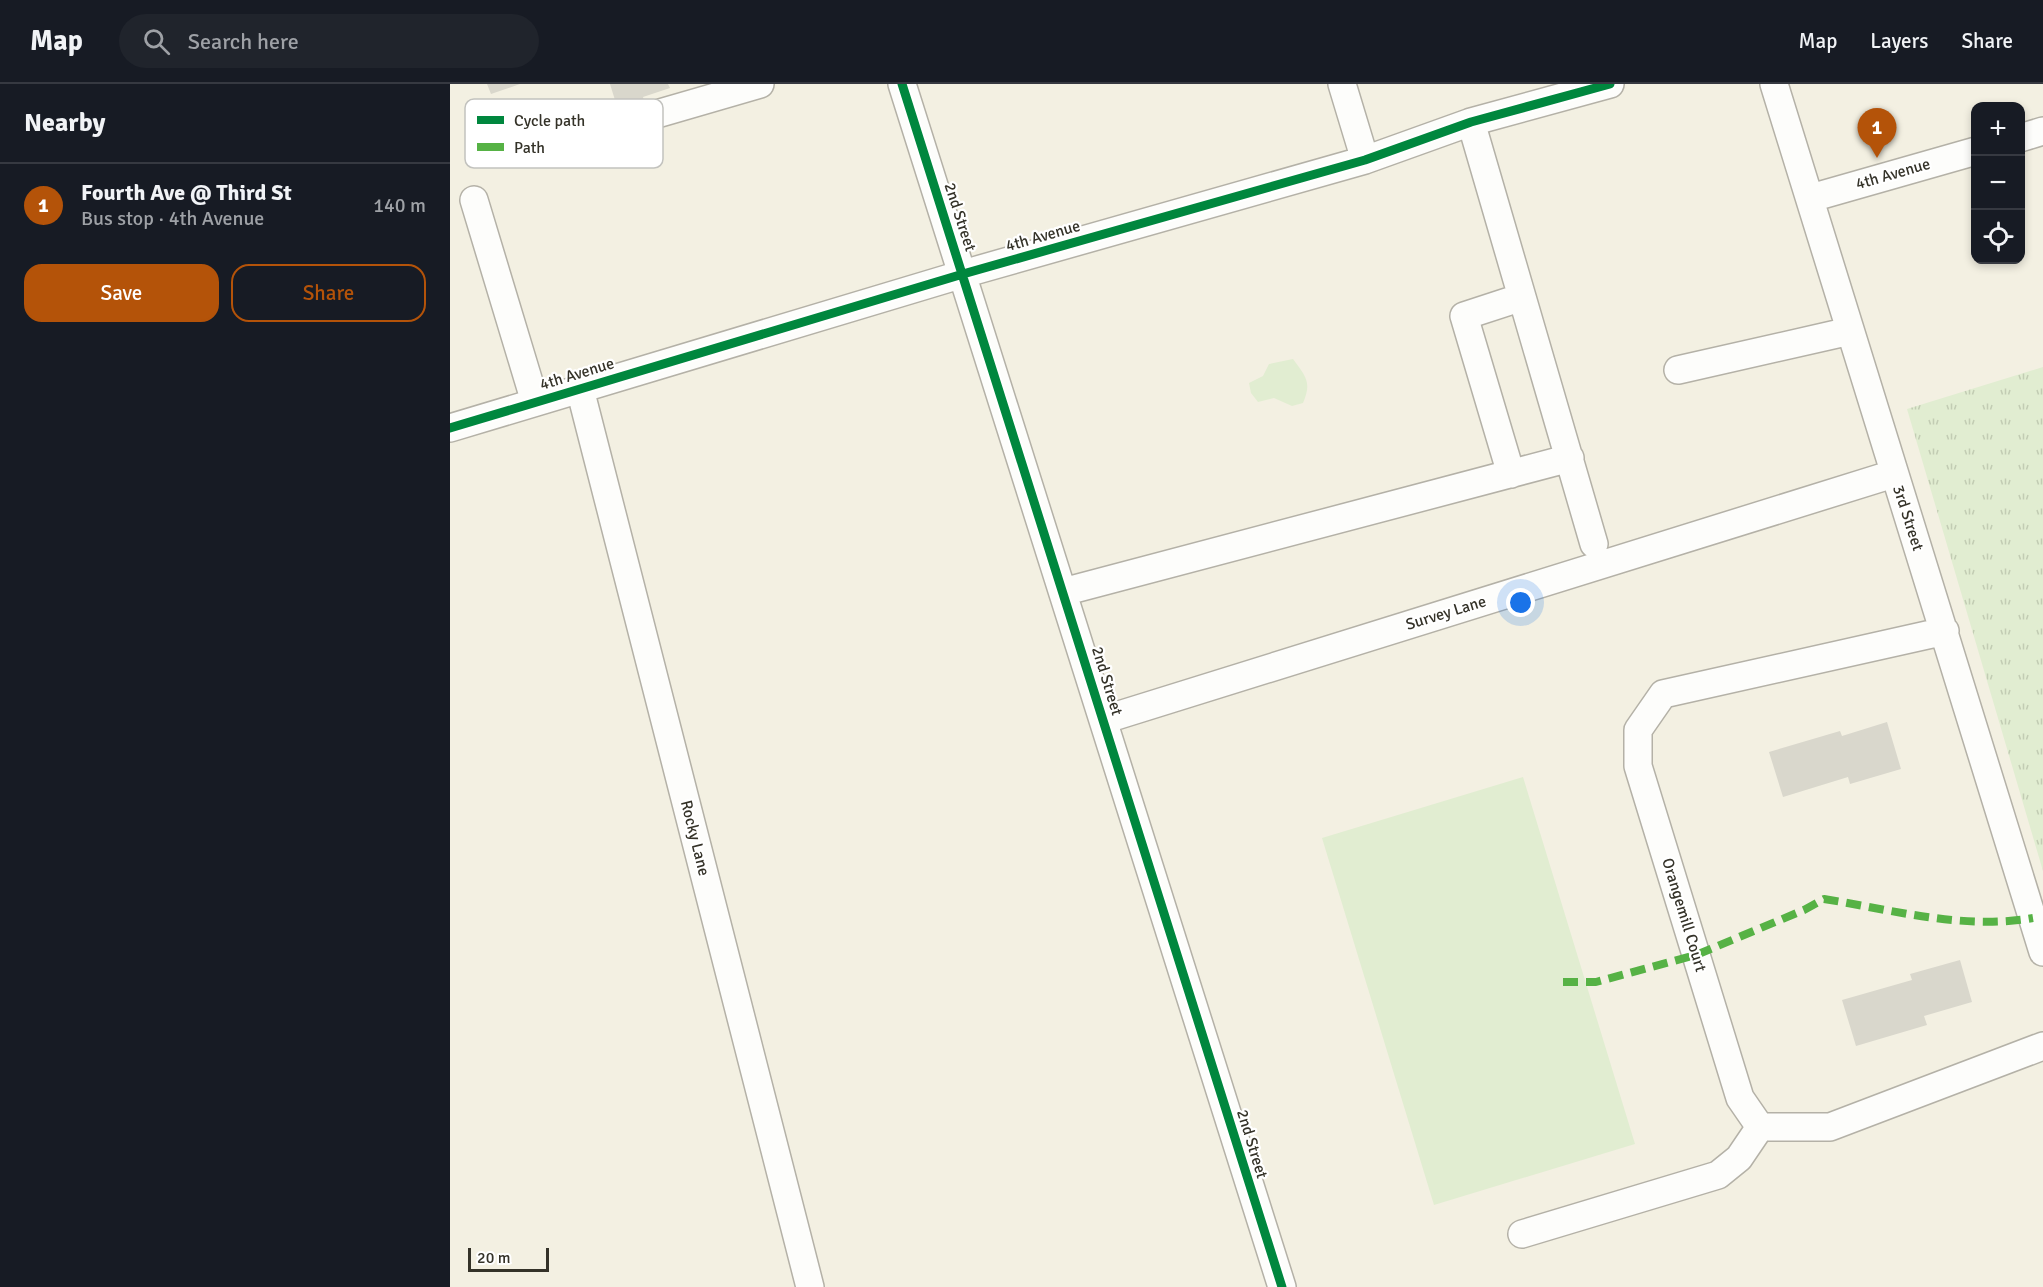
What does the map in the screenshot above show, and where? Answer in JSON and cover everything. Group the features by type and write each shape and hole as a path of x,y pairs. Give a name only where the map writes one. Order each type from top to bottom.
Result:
{"street":[{"path":"663,112 760,84"},
{"name":"2nd Street","path":"902,84 1282,1287"},
{"path":"1342,84 1365,160"},
{"name":"4th Avenue","path":"450,428 963,274 1365,160 1472,122 1610,84"},
{"name":"3rd Street","path":"1774,84 2043,952"},
{"path":"1472,122 1594,544"},
{"path":"2025,136 2043,131"},
{"name":"4th Avenue","path":"1811,198 1971,152"},
{"path":"474,200 535,402"},
{"path":"1511,474 1464,316 1522,297"},
{"path":"1678,370 1850,331"},
{"name":"Rocky Lane","path":"580,389 810,1287"},
{"path":"1063,592 1570,458"},
{"name":"Survey Lane","path":"1103,720 1893,474"},
{"name":"Orangemill Court","path":"1760,1127 1740,1098 1645,789 1638,766 1638,730 1663,693 1945,632"},
{"path":"1522,1234 1718,1175 1739,1158 1760,1127 1830,1127 2043,1046"}],"green space":[{"path":"1293,359 1306,380 1307,390 1303,403 1292,406 1274,398 1258,402 1251,393 1249,383 1263,376 1269,364"},
{"path":"2043,367 2043,871 1907,409"},
{"path":"1523,777 1635,1144 1434,1205 1322,838"}],"building":[{"path":"487,84 520,84 491,94"},
{"path":"610,84 668,84 670,88 643,97 644,99 615,99"},
{"path":"1887,722 1901,769 1850,784 1848,777 1783,797 1769,752 1840,731 1842,736"},
{"path":"1960,960 1972,1002 1924,1016 1927,1025 1856,1046 1842,1000 1912,980 1910,974"}],"marked path":[{"path":"1563,982 1596,982 1696,955 1804,910 1824,899 1954,920 1981,922 2033,918"}],"cycle path":[{"path":"902,84 1282,1287"},
{"path":"450,428 963,274 1365,160 1471,122 1610,84"}],"place":[{"name":"Fourth Ave @ Third St","path":"1877,158"}]}
